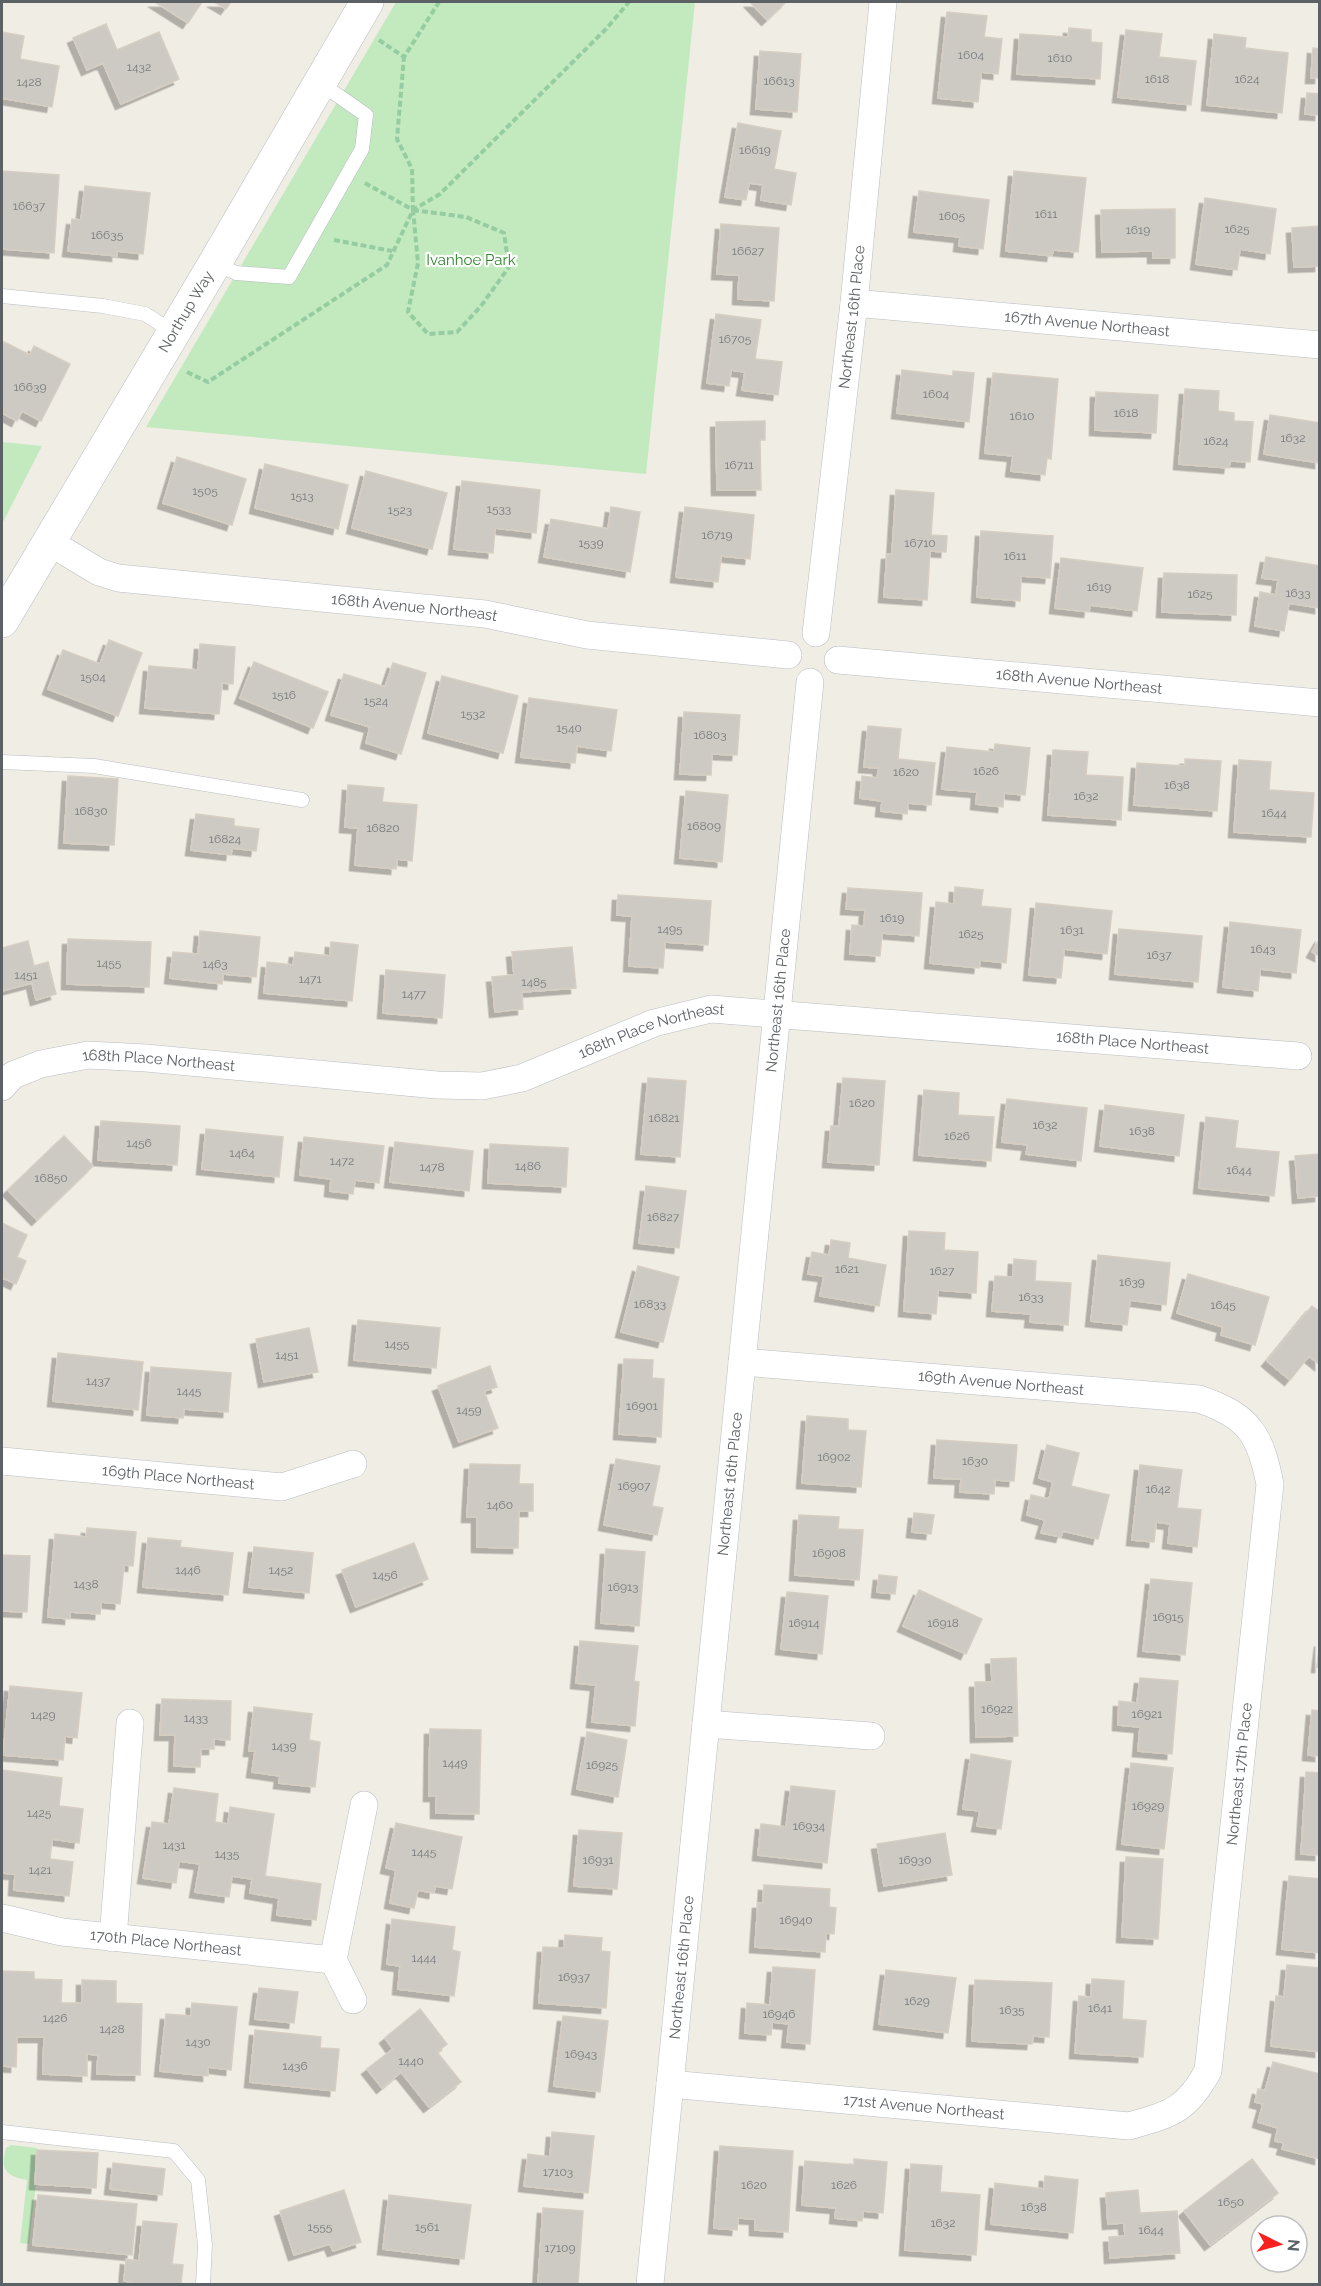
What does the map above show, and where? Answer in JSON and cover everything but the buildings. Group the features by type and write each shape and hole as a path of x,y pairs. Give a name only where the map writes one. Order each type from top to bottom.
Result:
{"street":[{"name":"Northup Way","path":"5,606 50,542 367,2"},
{"name":"Northeast 16th Place","path":"816,633 854,303 883,2"},
{"name":"167th Avenue Northeast","path":"854,303 1320,345"},
{"name":"168th Avenue Northeast","path":"50,542 99,572 118,578 485,614 587,635 788,655"},
{"path":"816,633 830,639 835,645 838,660 832,674 826,679 810,682 796,676 788,663 788,655 790,647 800,636 816,633"},
{"name":"168th Avenue Northeast","path":"838,660 1320,703"},
{"name":"Northeast 16th Place","path":"650,2284 810,682"},
{"name":"168th Place Northeast","path":"7,1081 41,1064 88,1055 146,1058 437,1085 482,1086 522,1078 654,1023 711,1009 1298,1056"},
{"name":"169th Avenue Northeast","path":"742,1362 1199,1399 1225,1408 1251,1429"},
{"name":"Northeast 17th Place","path":"1175,2111 1195,2094 1208,2071 1270,1484 1264,1455 1251,1429"},
{"name":"169th Place Northeast","path":"2,1461 282,1487 353,1464"},
{"path":"113,1938 130,1723"},
{"path":"706,1724 871,1736"},
{"path":"353,2000 333,1960 364,1805"},
{"name":"170th Place Northeast","path":"2,1918 62,1932 333,1960"},
{"name":"171st Avenue Northeast","path":"670,2084 1129,2126 1175,2111"}],"lane":[{"path":"215,263 236,273 289,277 313,237 362,149 366,115 320,83"},
{"path":"2,296 103,306 146,314 173,332"},
{"path":"2,762 94,766 302,800"},
{"path":"2,2132 174,2151 198,2180 205,2245 203,2284"}],"path":[{"path":"349,174 413,210 466,217 504,233 509,267 481,306 457,332 428,334 408,312 418,263 413,210 412,169 397,139 404,57 439,2"},
{"path":"180,369 208,382 387,265 392,250 413,210 440,194 606,29 629,2"},
{"path":"375,37 404,57"},
{"path":"313,237 392,250"}],"green space":[{"name":"Ivanhoe Park","path":"396,2 695,2 646,474 146,427"},
{"path":"2,442 42,446 2,524"},
{"path":"11,2145 37,2148 34,2182 36,2183 29,2244 20,2243 27,2180 10,2174 4,2167 6,2148"}]}
